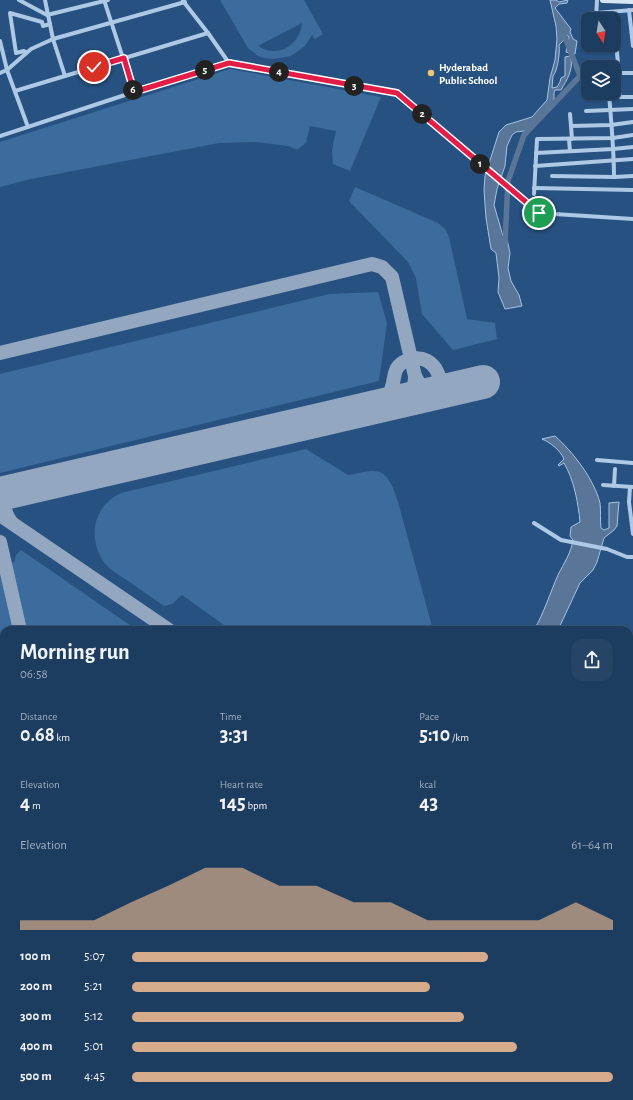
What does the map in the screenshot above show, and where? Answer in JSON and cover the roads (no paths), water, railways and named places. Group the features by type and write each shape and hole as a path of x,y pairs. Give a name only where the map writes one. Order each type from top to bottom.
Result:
{"street":[{"path":"19,0 47,15 105,0 134,92"},
{"path":"45,0 47,15 65,76"},
{"path":"596,12 597,0"},
{"path":"603,0 633,1"},
{"path":"0,73 7,70 31,49 54,39 112,24 183,1 229,63"},
{"path":"608,12 631,10 633,46"},
{"path":"26,53 24,51 16,53 10,13 42,22 43,26 50,24"},
{"path":"15,91 208,33"},
{"path":"0,41 3,58 28,127"},
{"path":"0,136 134,92 229,63 397,93 539,213 633,219"},
{"path":"621,73 633,73"},
{"path":"621,97 633,97"},
{"path":"610,100 614,177"},
{"path":"586,111 633,109"},
{"path":"570,114 570,151"},
{"path":"571,126 633,122"},
{"path":"534,194 537,139 613,138 633,135"},
{"path":"536,152 633,147"},
{"path":"535,166 633,159"},
{"path":"552,176 633,176"},
{"path":"534,188 633,190"},
{"path":"597,460 633,463"},
{"path":"614,486 615,469"},
{"path":"603,485 631,487 629,502 633,534"},
{"path":"534,523 561,540 607,550 627,557 633,557"}],"waterway":[{"path":"505,243 508,181 524,135 580,76 563,32"}],"place":[{"name":"Hyderabad Public School","path":"431,73"}]}
